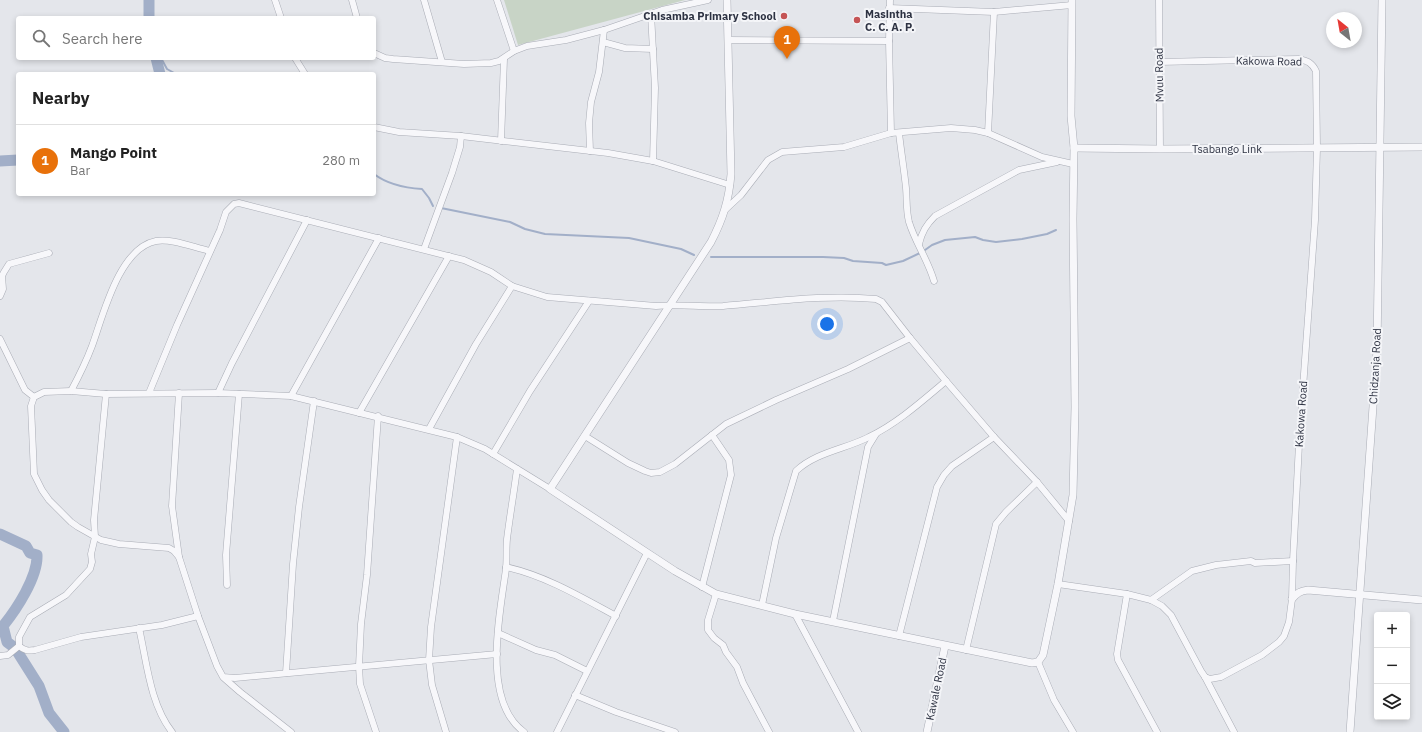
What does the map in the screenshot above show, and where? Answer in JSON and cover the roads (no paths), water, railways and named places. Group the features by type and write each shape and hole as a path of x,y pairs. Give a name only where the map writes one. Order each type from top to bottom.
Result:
{"street":[{"path":"275,0 280,16"},
{"path":"352,0 356,16"},
{"path":"424,0 442,62"},
{"path":"497,0 514,51"},
{"path":"376,54 385,58 481,64 499,61 514,51 527,46 566,40 604,30 651,14 708,0"},
{"path":"550,489 711,242 726,209 731,174 727,0"},
{"path":"890,0 889,41 891,133"},
{"name":"Mvuu Road","path":"1159,0 1160,149"},
{"name":"Chidzanja Road","path":"1350,732 1361,595 1377,350 1382,0"},
{"path":"34,396 44,392 72,391 106,394 218,393 292,396 457,436 478,445 493,454 550,489 647,553 716,594 795,614 945,646 1026,663 1038,662 1043,654 1058,584 1073,495 1075,407 1074,148 1071,116 1072,3 994,12 890,8"},
{"path":"988,133 994,12"},
{"path":"651,14 655,88 653,161"},
{"path":"590,151 589,123 591,102 599,72 604,30"},
{"path":"728,40 889,41"},
{"path":"603,42 625,48 653,49"},
{"path":"501,141 504,59"},
{"name":"Kakowa Road","path":"1159,62 1299,59 1313,64 1317,77 1315,220 1299,444 1292,599 1289,622 1284,636 1273,648 1221,677 1205,677"},
{"path":"296,60 304,72"},
{"path":"376,127 399,132 461,136 608,152 653,161 730,185"},
{"path":"726,209 741,195 768,160 782,152 844,147 891,133 951,128 975,130 988,133 1042,157 1073,164"},
{"path":"899,132 907,214 912,231 928,262 934,281"},
{"path":"424,249 452,173 460,147 461,136"},
{"name":"Tsabango Link","path":"1074,148 1160,149 1422,147"},
{"path":"919,244 922,232 929,221 960,201 1018,170 1063,161"},
{"path":"149,393 177,325 220,230 226,212 234,204 239,203 464,260 478,266 512,286 547,297 656,306 721,306 824,298 876,299 882,302 946,381 994,437 1037,482 1069,521"},
{"path":"218,393 232,363 307,220"},
{"path":"292,396 379,238"},
{"path":"72,391 83,369 113,289 124,266 137,250 157,241 176,243 210,251"},
{"path":"0,296 3,289 2,276 10,264 49,252"},
{"path":"360,412 449,256"},
{"path":"430,429 476,344 512,286"},
{"path":"493,454 530,391 589,301"},
{"path":"585,436 644,472 660,472 667,469 726,424 848,369 910,338"},
{"path":"0,339 25,390 34,396"},
{"path":"762,605 776,538 796,471 818,458 877,433 911,410 946,381"},
{"path":"179,393 172,506 179,557 198,616 217,666 223,677 291,732"},
{"path":"19,647 19,637 30,617 66,595 90,569 92,562 91,554 95,537 94,520 106,394"},
{"path":"227,585 226,555 239,394"},
{"path":"34,396 31,406 33,468 36,478 49,500 71,522 95,537 119,544 169,548 179,557"},
{"path":"286,673 293,564 299,507 314,401"},
{"path":"376,732 360,684 359,666 378,416"},
{"path":"833,621 868,447 877,433"},
{"path":"702,587 731,475 729,460 712,434"},
{"path":"446,732 432,685 428,660 457,436"},
{"path":"899,636 937,487 944,475 952,466 994,437"},
{"path":"517,469 507,537 506,567 497,654 498,676 503,700 510,718 524,732"},
{"path":"966,650 996,524 1006,512 1037,482"},
{"path":"557,732 647,553"},
{"path":"1151,600 1192,571 1216,565 1251,561 1255,563 1293,561"},
{"path":"506,567 520,570 566,588 616,616"},
{"path":"1058,584 1127,594 1151,600 1162,606 1170,614 1234,732"},
{"path":"1292,599 1301,591 1308,590 1422,600"},
{"path":"716,594 708,620 708,630 714,638 723,645 726,652 737,667 743,683 769,732"},
{"path":"1127,594 1117,654 1118,660 1157,732"},
{"path":"795,614 858,732"},
{"path":"19,647 29,651 36,650 81,637 162,625 198,616"},
{"path":"140,628 153,691 162,717 172,732"},
{"path":"498,633 536,650 555,655 587,671"},
{"name":"Kawale Road","path":"927,732 945,646"},
{"path":"0,656 8,655 19,647"},
{"path":"223,677 229,678 497,654"},
{"path":"1038,662 1054,700 1073,732"},
{"path":"575,695 616,712 675,732"}],"waterway":[{"path":"149,0 149,16"},
{"path":"156,60 160,72"},
{"path":"162,60 167,69 172,72"},
{"path":"0,161 16,160"},
{"path":"376,175 397,185 422,189 433,206"},
{"path":"441,208 510,222 525,229 545,234 629,238 681,249 694,255"},
{"path":"925,250 932,245 945,240 975,237 996,242 1022,239 1047,234 1056,230"},
{"path":"711,257 823,257 844,258 853,261 882,263 886,265 903,261 920,253"},
{"path":"0,534 26,546 30,553 37,555 34,573 30,583 20,602 3,626 7,642 15,648 39,686 49,713 64,732"}],"place":[{"name":"Chisamba Primary School","path":"784,16"},
{"name":"Masintha C. C. A. P.","path":"857,20"},
{"name":"Mango Point","path":"787,59"}]}
